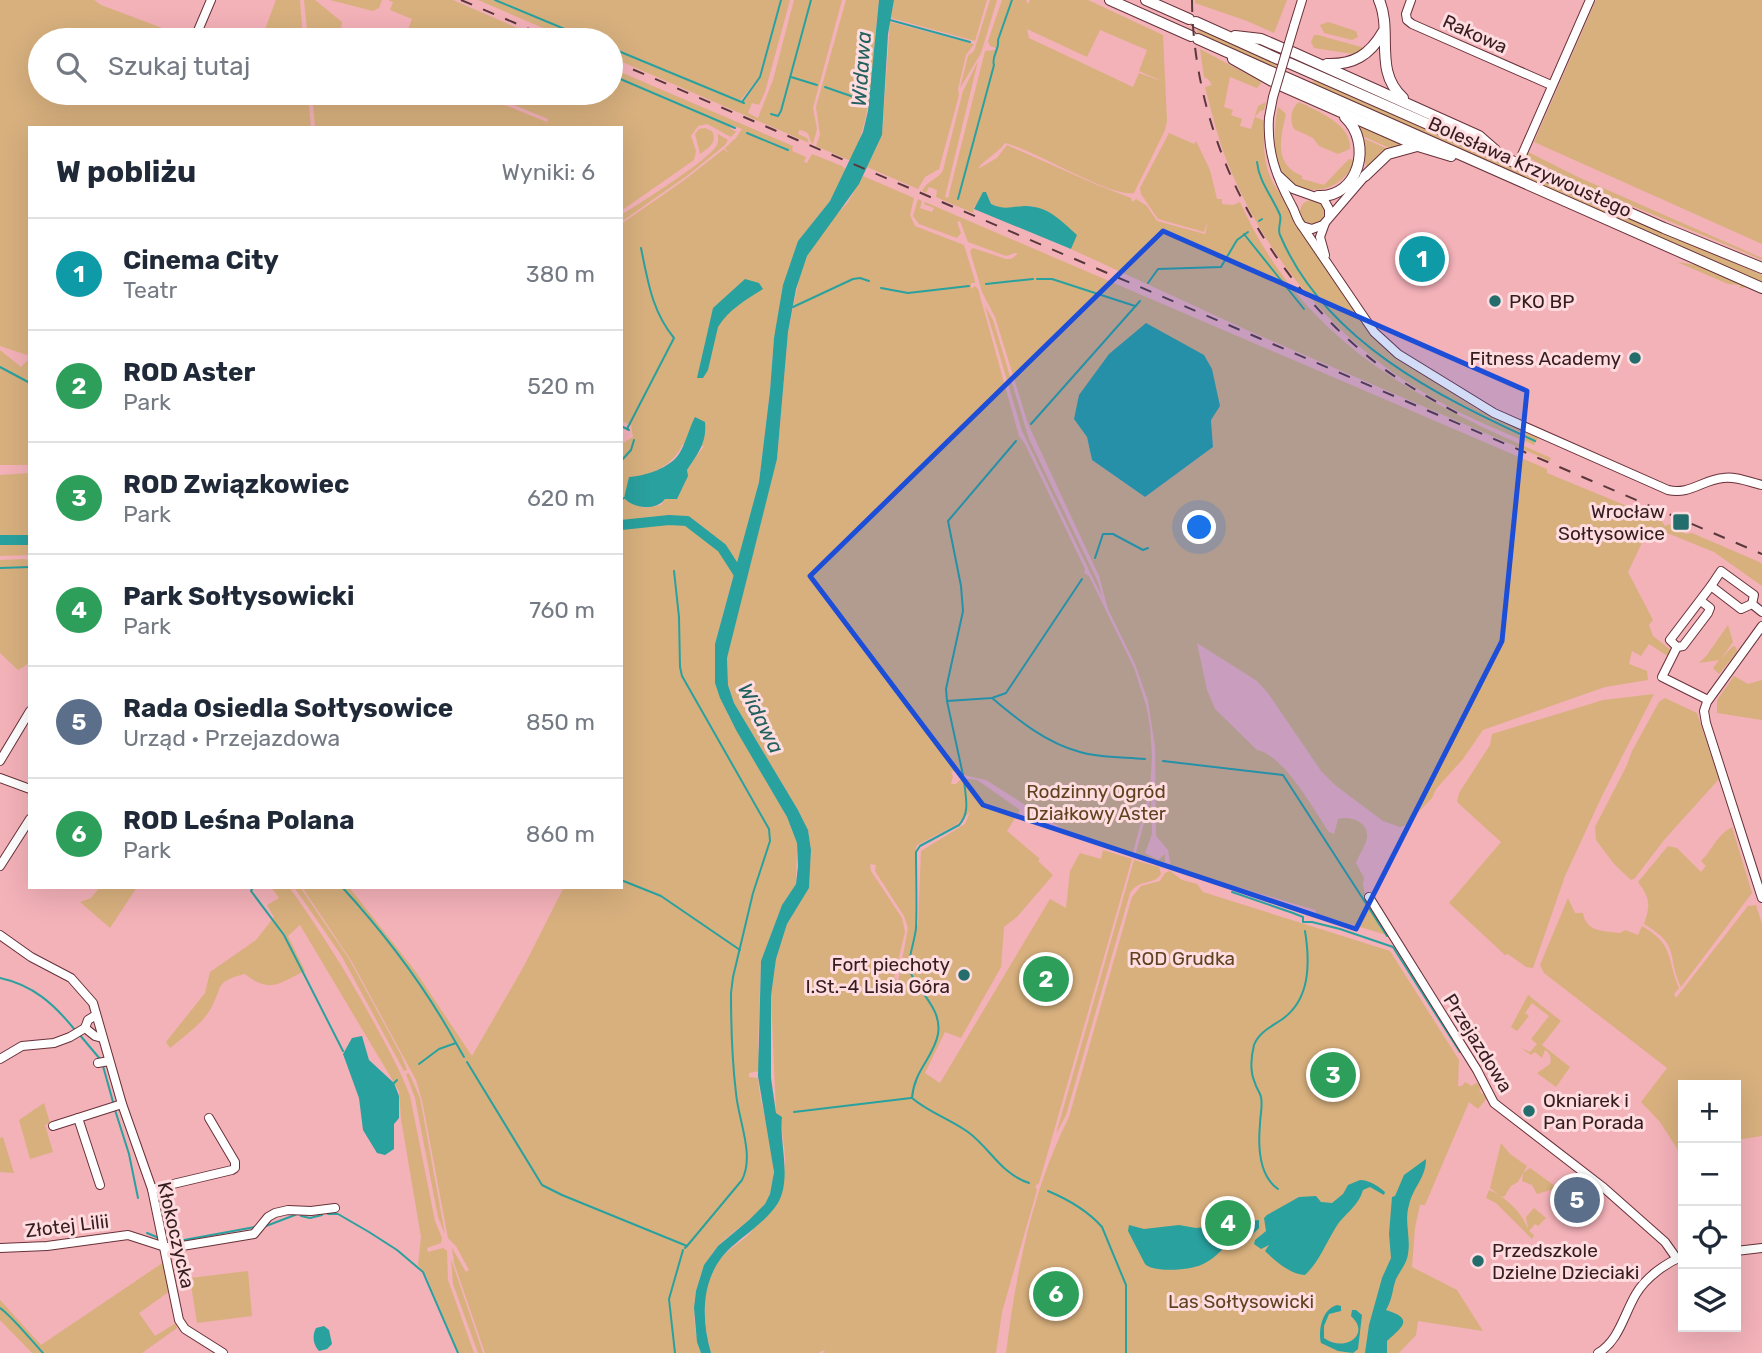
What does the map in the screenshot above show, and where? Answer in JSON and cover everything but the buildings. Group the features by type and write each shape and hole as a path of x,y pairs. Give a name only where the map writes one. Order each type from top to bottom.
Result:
{"main road":[{"path":"1110,0 1218,49 1245,69 1273,77"},
{"name":"Bolesława Krzywoustego","path":"1146,0 1664,228 1762,268"},
{"path":"1379,0 1384,16 1388,77 1396,92 1408,103"},
{"path":"1319,63 1343,64 1357,60 1368,52 1383,32"},
{"path":"1226,35 1261,39 1282,47"},
{"path":"1292,52 1479,136 1504,158"},
{"name":"Bolesława Krzywoustego","path":"1340,111 1284,82 1475,162 1762,288"},
{"path":"1340,111 1418,146 1475,162"},
{"path":"1314,195 1331,194 1344,186 1353,176 1360,160 1361,148 1356,131 1340,111"},
{"path":"1365,176 1388,155 1418,146"}],"street":[{"path":"199,28 211,0"},
{"path":"1302,0 1273,97 1269,118 1269,143 1275,170 1295,214 1363,318 1409,361 1494,413 1668,490 1689,491 1721,478 1733,478 1759,485"},
{"name":"Rakowa","path":"1412,0 1406,14 1406,20 1412,24 1551,85"},
{"path":"1518,164 1587,1"},
{"path":"1275,170 1290,187 1314,195 1328,205 1321,239 1330,267"},
{"path":"1302,226 1315,229 1327,220 1365,176"},
{"path":"1295,214 1300,200 1314,195"},
{"path":"1677,647 1670,640 1721,571 1754,595 1752,604"},
{"path":"1711,586 1741,609 1752,604"},
{"path":"1677,647 1684,646 1709,613 1710,608 1701,601"},
{"path":"1752,604 1762,612"},
{"path":"1762,626 1708,700 1704,711 1762,898"},
{"path":"1677,647 1662,677 1708,700"},
{"path":"0,761 28,714"},
{"path":"0,778 28,788"},
{"path":"0,866 28,822"},
{"name":"Przejazdowa","path":"1369,897 1477,1070 1494,1102 1604,1188 1678,1256"},
{"name":"Kłokoczycka","path":"0,935 25,953 62,971 78,983 93,1003 122,1104 152,1189 180,1323 223,1353"},
{"path":"0,1059 22,1046 54,1043 80,1031 88,1020 96,1015"},
{"path":"80,1031 102,1038"},
{"path":"98,1063 110,1061"},
{"path":"53,1126 122,1104"},
{"path":"78,1118 100,1185"},
{"path":"152,1189 235,1168 209,1118"},
{"name":"Złotej Lilii","path":"0,1248 47,1246 128,1236 188,1246 254,1234 268,1217 281,1212 335,1208"},
{"path":"1741,1250 1762,1248"},
{"path":"1598,1353 1608,1350 1642,1286 1678,1259"}],"highlighted area":[{"path":"1163,231 1527,391 1502,641 1356,929 983,805 810,576"}],"green space":[{"path":"0,0 94,0 162,28 28,28 28,105 309,105 311,126 28,126 28,355 0,346"},
{"path":"276,0 300,0 302,28 266,28"},
{"path":"304,0 315,0 342,22 341,28 307,28"},
{"path":"330,0 382,0 379,8 373,11"},
{"path":"388,0 453,0 517,28 409,28 412,19 390,10 393,2"},
{"path":"478,0 780,0 759,77 740,101 742,103 761,77 781,0 790,0 765,92 759,105 752,103 748,113 758,118 773,80 794,0 842,0 813,108 817,129 813,144 808,134 803,131 799,130 798,134 807,138 809,143 623,62 623,28 543,28"},
{"path":"846,0 879,0 869,102 859,142 851,161 816,146 820,135 816,107"},
{"path":"894,0 987,0 975,41 891,18"},
{"path":"990,0 997,0 981,53 960,88 968,56 974,51"},
{"path":"1002,0 1026,0 1028,4 1030,0 1088,0 1163,35 1167,121 1134,193 1108,188 1005,143 978,169 997,158 1007,145 1095,184 1131,198 1132,202 1136,199 1147,206 1157,221 1205,234 1208,221 1204,232 1158,219 1141,194 1140,188 1169,133 1194,144 1196,141 1210,170 1217,199 1222,199 1222,204 1233,205 1240,202 1266,251 1297,294 1331,330 1410,389 1454,413 1551,458 1550,461 1249,331 1071,249 1076,234 1033,206 1001,209 991,204 986,192 974,207 973,213 936,197 937,190 929,187 926,193 922,191 943,170 963,91 978,61 945,197 948,198 985,51 996,48 990,46 988,41","holes":["1027,29 1087,57 1100,30 1147,50 1139,71 1164,82 1139,73 1133,87 1029,38"]},
{"path":"1195,0 1287,0 1274,33 1195,3"},
{"path":"1596,0 1762,0 1762,244 1534,142"},
{"path":"890,22 974,44 966,55 959,95 939,169 925,177 918,189 867,167 882,135"},
{"path":"1328,22 1356,31 1358,37 1352,40 1324,33 1320,25"},
{"path":"1197,26 1278,62 1275,69 1197,34"},
{"path":"1314,35 1365,48 1360,55 1314,48 1311,42"},
{"path":"1200,49 1262,82 1257,88 1230,77 1224,107 1233,110 1231,115 1242,119 1240,126 1251,129 1258,106 1266,102 1264,110 1255,117 1265,121 1264,151 1272,181 1296,224 1362,323 1386,350 1475,408 1538,438 1534,445 1453,409 1395,374 1335,324 1309,296 1263,233 1228,164 1205,87 1212,85 1204,77"},
{"path":"623,73 793,146 792,151 806,157 804,162 807,163 812,154 846,170 830,201 798,241 774,338 759,482 737,567 723,549 687,520 658,518 623,524 623,443 633,437 631,425 623,422 623,223 724,149 729,154 725,148 742,129 731,125 730,128 736,132 731,137 707,124 698,126 691,136 696,151 694,160 623,210 623,126 315,126 313,105 505,105 547,122 548,119 514,105 623,105","holes":["682,445 704,446 661,505 645,508 628,502 629,478 645,475 667,464"]},
{"path":"1318,80 1762,275 1762,283 1307,83"},
{"path":"1299,102 1332,119 1345,132 1350,149 1338,154 1319,146 1313,138 1294,129 1292,114"},
{"path":"1278,107 1286,114 1281,150 1287,165 1302,176 1302,179 1324,185 1349,159 1354,160 1343,179 1324,189 1314,190 1293,184 1285,176 1277,160 1276,151"},
{"path":"1356,122 1404,145 1392,149 1362,136"},
{"path":"699,129 712,131 714,139 700,154 695,134"},
{"path":"718,134 728,140 688,175 623,221 623,214 701,161 717,145"},
{"path":"1365,139 1388,149 1367,167 1363,159"},
{"path":"1526,151 1762,260 1585,185 1527,157"},
{"name":"Rodzinny Ogród Działkowy Aster","path":"863,176 914,198 910,215 915,226 964,245 975,281 971,283 971,289 975,286 978,289 1019,436 1085,569 1084,573 1089,576 1134,668 1150,726 1150,789 1132,856 1071,834 986,780 951,772 951,784 956,784 962,778 977,780 1020,810 1007,831 1040,859 1038,861 1053,875 1017,917 1004,927 1001,967 961,1038 945,1032 925,1073 940,1083 1050,899 1066,908 1070,871 1080,853 1101,859 1103,850 1132,859 1039,1183 1035,1186 1037,1190 1002,1312 996,1353 823,1353 825,1350 818,1353 711,1353 706,1328 705,1303 715,1266 755,1227 785,1169 782,1117 776,1113 771,996 776,959 787,924 809,888 811,850 808,830 798,810 734,703 728,685 727,656 777,459 788,332 800,274 807,256 829,223 848,202","holes":["970,812 965,824 921,851 918,925 915,925 917,845 956,825","870,864 876,865 875,871 904,916 908,928 898,982 894,977 905,932 902,918 871,871"]},
{"path":"918,199 922,201 920,208 932,212 934,208 924,204 925,202 1547,469 1547,473 1661,520 1665,526 1670,524 1686,534 1692,533 1757,561 1762,564 1762,586 1714,552 1650,526 1628,572 1653,620 1649,625 1653,636 1672,651 1669,657 1649,644 1641,656 1632,651 1629,664 1647,671 1648,680 1605,687 1483,730 1463,759 1436,789 1432,798 1406,825 1400,827 1383,821 1335,785 1321,771 1257,681 1197,643 1207,690 1215,709 1257,750 1267,754 1287,772 1329,832 1334,834 1338,819 1343,818 1358,821 1365,827 1366,840 1356,863 1364,878 1365,895 1390,936 1317,914 1315,910 1171,867 1168,850 1156,836 1155,747 1148,701 1135,664 1108,609 1099,576 1028,424 995,317 982,292 970,251 973,248 1006,259 1018,254 1006,256 968,242 960,221 957,222 961,233 957,238 919,224 913,216","holes":["1211,420 1213,447 1145,497 1092,460 1087,437"]},
{"path":"1312,200 1320,204 1324,212 1320,220 1312,224 1304,220 1300,212 1304,204"},
{"path":"1677,262 1703,266 1749,287 1740,288 1740,285 1728,284"},
{"path":"985,306 993,320 1029,439 1098,582 1102,597 1022,431"},
{"path":"0,350 21,367 28,360 28,465 0,465"},
{"path":"28,473 28,538 0,538 0,475"},
{"path":"681,523 695,529 720,548 731,562 734,574 715,644 715,683 729,717 787,817 797,843 796,884 782,905 761,961 758,1046 760,1071 749,1073 749,1077 758,1078 772,1151 773,1180 770,1194 763,1206 717,1247 701,1275 694,1305 701,1353 485,1353 454,1263 452,1248 466,1272 469,1270 456,1246 448,1238 416,1080 352,962 303,889 351,889 416,972 472,1056 524,966 563,889 623,889 623,528"},
{"path":"0,543 28,544 28,555 0,556"},
{"path":"0,560 28,560 28,664 18,670 0,653"},
{"path":"1728,625 1733,642 1721,659 1733,646 1737,652 1719,674 1713,668 1719,660 1699,663"},
{"path":"1734,676 1748,684 1762,680 1762,720 1717,713 1717,700"},
{"path":"1654,694 1565,876 1533,968 1526,967 1508,954 1505,955 1449,903 1501,842 1457,802 1459,793 1490,745 1492,734 1603,700"},
{"path":"1665,698 1697,713 1719,779 1631,880 1614,864 1596,840 1595,827 1632,751 1659,702"},
{"path":"1151,797 1152,834 1145,853 1158,860 1165,854 1165,862 1160,864 1135,856"},
{"path":"1732,827 1752,893 1681,987 1668,945 1644,924 1648,902 1638,882 1668,846 1677,848 1701,872 1706,866 1701,861"},
{"path":"1134,860 1159,867 1161,874 1154,880 1138,885 1130,893 1066,1115 1056,1134"},
{"path":"1170,871 1182,880 1197,884 1203,892 1390,951 1459,1060 1458,1086 1465,1082 1472,1086 1476,1083 1483,1085 1484,1088 1479,1090 1482,1094 1485,1093 1487,1098 1478,1109 1469,1102 1425,1205 1420,1205 1412,1267 1457,1290 1483,1331 1418,1321 1416,1335 1399,1353 1006,1353 1015,1293 1035,1203 1069,1117 1132,897 1141,886 1160,881 1165,873"},
{"path":"98,889 136,889 110,928 80,902 91,898"},
{"path":"272,889 290,889 312,919 363,1002 406,1086 435,1221 442,1238 441,1243 427,1248 428,1252 443,1248 447,1251 448,1280 474,1353 459,1353 426,1275 418,1265 421,1237 401,1119 399,1091 300,925 288,936 305,971 269,985 245,974 228,980 221,986 210,1010 197,1026 170,1048 166,1042 205,993 210,972 256,940 274,917 267,905 279,898"},
{"path":"295,889 301,889 349,959 407,1070 404,1071 341,955"},
{"path":"1568,898 1575,913 1583,913 1592,927 1620,933 1625,930 1638,935 1642,926 1660,939 1668,953 1679,988 1674,994 1676,998 1748,906 1756,905 1762,924 1762,1136 1741,1139 1741,1080 1678,1080 1678,1150 1660,1122 1641,1102 1667,1068 1544,973 1540,965"},
{"path":"1528,995 1561,1021 1542,1045 1570,1067 1556,1087 1537,1073 1550,1064 1548,1053 1545,1050 1542,1058 1535,1052 1531,1055 1521,1048 1530,1052 1537,1044 1531,1039 1549,1016 1532,1003 1525,1013 1529,1016 1517,1031 1511,1027"},
{"path":"409,1073 420,1098 445,1234 438,1217 415,1098 406,1074"},
{"path":"44,1103 50,1123 45,1125 53,1152 30,1159 19,1120"},
{"path":"3,1137 14,1173 0,1172 0,1138"},
{"path":"1501,1143 1510,1154 1527,1166 1518,1182 1511,1186 1504,1197 1500,1196 1517,1210 1528,1229 1526,1217 1534,1208 1546,1218 1529,1231 1534,1235 1532,1239 1496,1203 1486,1198 1489,1190 1498,1194 1490,1188"},
{"path":"1530,1168 1555,1186 1554,1189 1537,1194 1532,1185 1522,1181 1523,1173"},
{"path":"451,1259 483,1353 478,1353 453,1284"},
{"path":"164,1262 170,1291 139,1313 155,1336 176,1323 177,1328 142,1353 32,1353 0,1320 0,1300 41,1345"},
{"path":"248,1271 252,1316 197,1323 190,1278"}],"water":[{"path":"879,0 894,0 888,34 882,135 859,184 807,256 796,289 788,332 777,459 727,658 728,685 734,703 798,810 808,830 811,850 809,888 787,924 776,959 771,996 771,1078 776,1113 782,1117 785,1172 782,1193 769,1215 735,1244 715,1267 706,1294 705,1309 711,1353 701,1353 697,1342 694,1308 704,1265 718,1246 765,1204 770,1194 774,1172 758,1076 761,961 782,905 796,884 798,866 797,843 787,817 720,698 715,683 715,644 759,482 774,338 783,285 798,241 830,201 863,132 868,111"},
{"path":"983,192 986,192 991,204 995,206 1032,206 1053,214 1077,235 1071,249 974,209"},
{"path":"745,279 759,283 763,289 738,305 722,321 718,327 708,370 703,378 697,378 713,308"},
{"path":"1146,323 1204,355 1212,369 1220,406 1211,420 1213,447 1145,497 1092,460 1087,437 1074,419 1079,395 1109,354"},
{"path":"695,417 705,422 705,436 687,470 688,476 677,499 665,499 651,507 628,502 624,498 629,477 657,470 675,459"},
{"path":"362,1036 369,1060 394,1083 399,1096 399,1118 394,1124 394,1149 385,1155 377,1153 363,1130 359,1098 343,1054 352,1038"},
{"path":"1426,1159 1424,1172 1408,1211 1407,1257 1396,1279 1386,1310 1400,1317 1403,1324 1387,1341 1387,1353 1365,1353 1369,1325 1382,1278 1391,1258 1389,1234 1392,1197 1395,1196 1404,1175"},
{"path":"1360,1180 1376,1186 1385,1192 1384,1195 1370,1187 1363,1190 1305,1275 1289,1270 1274,1259 1265,1251 1269,1245 1261,1249 1254,1244 1266,1231 1264,1218 1267,1215 1299,1197 1316,1196 1321,1202 1332,1203 1343,1194 1348,1185"},
{"path":"1259,1220 1259,1228 1249,1238 1232,1239 1205,1263 1180,1269 1149,1267 1128,1231 1129,1225 1144,1229 1179,1225 1196,1228"},
{"path":"1337,1305 1341,1306 1341,1311 1329,1314 1324,1326 1324,1338 1340,1344 1353,1340 1358,1330 1357,1323 1351,1316 1352,1310 1356,1310 1362,1315 1358,1349 1353,1353 1338,1351 1321,1343 1322,1321 1328,1311"},
{"path":"324,1326 329,1330 332,1344 319,1351 314,1343 314,1334 316,1328"}],"waterway":[{"path":"495,0 562,28"},
{"path":"742,102 760,77 781,0"},
{"path":"771,114 778,116 781,111 811,0"},
{"path":"958,199 994,65 998,40 1012,0"},
{"path":"890,20 970,42"},
{"path":"623,53 744,103"},
{"path":"791,77 817,85"},
{"path":"623,80 735,128"},
{"name":"Widawa","path":"825,87 871,103"},
{"path":"747,133 788,150"},
{"path":"1257,162 1263,183 1280,215 1280,235 1300,272 1325,306 1355,335 1423,384 1535,441"},
{"path":"1148,283 1158,269 1221,267 1237,240 1248,232"},
{"path":"1244,234 1304,309"},
{"path":"627,429 674,338 656,307 641,248"},
{"path":"793,307 853,279 869,281"},
{"path":"986,284 1033,279"},
{"path":"1037,279 1052,279 1135,306"},
{"path":"881,288 908,293 969,286"},
{"path":"1031,424 1140,301"},
{"path":"0,367 28,382"},
{"path":"623,427 629,430"},
{"path":"623,459 631,450 634,440"},
{"path":"947,701 946,689 963,611 961,586 948,521 1016,441"},
{"path":"623,525 687,521 722,548 740,576"},
{"path":"1095,558 1103,534 1113,534 1143,550 1148,548"},
{"path":"0,540 28,540"},
{"path":"0,568 28,567"},
{"path":"674,571 682,676 769,829 770,841 753,893 731,993 734,1068 737,1103 745,1137 746,1170 742,1180 687,1246"},
{"path":"963,775 947,701 992,698 1006,693 1082,579"},
{"path":"992,698 1033,730 1068,748 1096,755 1145,759"},
{"path":"1163,761 1283,775 1387,936"},
{"path":"964,779 966,804 963,820 959,825 920,846 916,852 916,928 909,965 915,981 936,1014 938,1034 933,1050 916,1079 912,1098 968,1132 1003,1167 1029,1183"},
{"path":"623,881 661,896 740,950"},
{"path":"252,889 284,935 343,1051"},
{"path":"344,889 404,962 456,1043"},
{"path":"1232,892 1303,917 1303,922 1340,929 1393,947 1460,1052"},
{"path":"1278,1189 1267,1176 1261,1160 1259,1142 1262,1100 1252,1074 1252,1054 1259,1037 1291,1012 1303,991 1308,968 1305,931"},
{"path":"0,978 23,985 42,997 75,1030"},
{"path":"79,1034 100,1059"},
{"path":"419,1064 439,1049 456,1043 464,1057"},
{"path":"467,1062 542,1185 687,1246 685,1248"},
{"path":"103,1066 113,1102"},
{"path":"394,1083 397,1080"},
{"path":"794,1112 911,1098"},
{"path":"115,1110 129,1154 138,1198"},
{"path":"1048,1191 1077,1206 1102,1227 1126,1285 1126,1353"},
{"path":"328,1214 338,1214 369,1232 397,1250 423,1272 458,1353"},
{"path":"266,1226 295,1215"},
{"path":"301,1216 310,1218 322,1215"},
{"path":"164,1238 184,1240 255,1227"},
{"path":"147,1233 159,1238"},
{"path":"675,1353 669,1299 683,1250"},
{"path":"0,1308 43,1353"}],"railway":[{"path":"461,0 527,28"},
{"path":"1192,0 1196,53 1206,105 1222,156 1244,204 1272,250 1304,292 1340,331 1380,366 1422,394 1466,418"},
{"path":"623,65 1762,554"}],"place":[{"name":"Cinema City","path":"1422,259"},
{"name":"PKO BP","path":"1495,301"},
{"name":"Fitness Academy","path":"1635,358"},
{"name":"Wrocław Sołtysowice","path":"1681,522"},
{"name":"Fort piechoty I.St.-4 Lisia Góra","path":"964,975"},
{"name":"ROD Aster","path":"1046,979"},
{"name":"ROD Związkowiec","path":"1333,1075"},
{"name":"Okniarek i Pan Porada","path":"1529,1111"},
{"name":"Rada Osiedla Sołtysowice","path":"1577,1200"},
{"name":"Park Sołtysowicki","path":"1228,1223"},
{"name":"Przedszkole Dzielne Dzieciaki","path":"1478,1261"},
{"name":"ROD Leśna Polana","path":"1056,1294"}],"park label":[{"name":"ROD Grudka","path":"1182,958"},
{"name":"Las Sołtysowicki","path":"1241,1301"}]}
